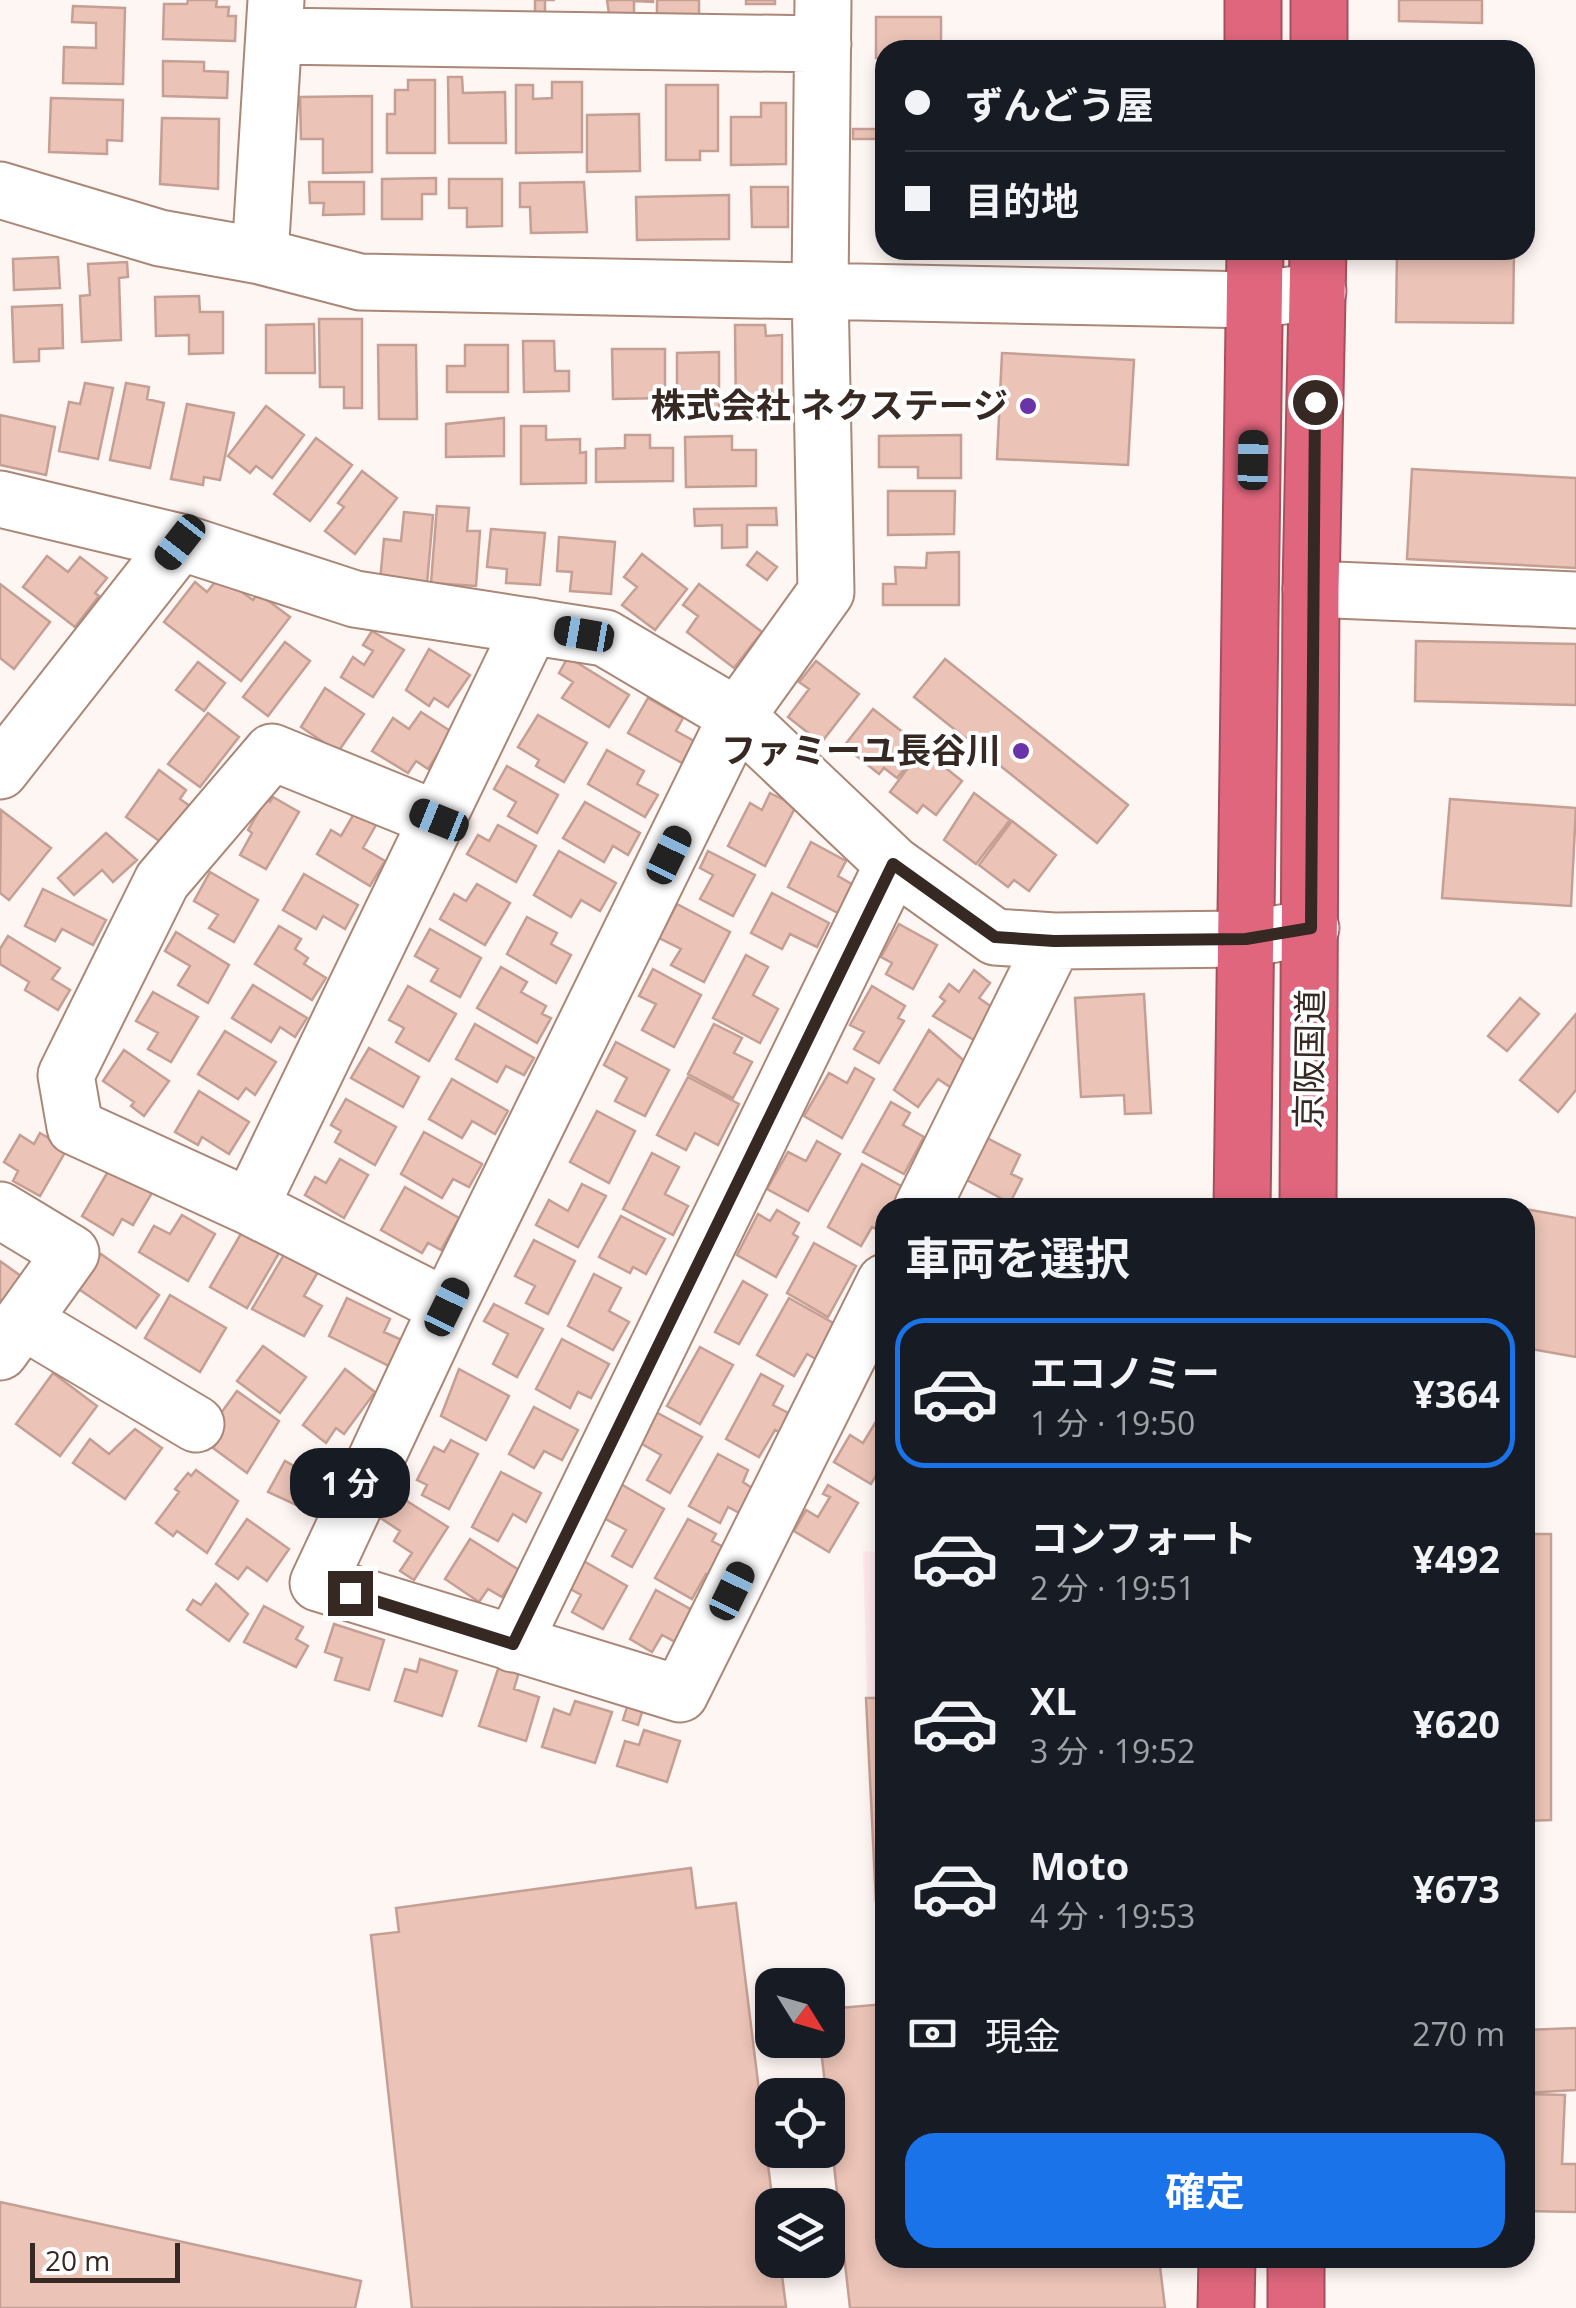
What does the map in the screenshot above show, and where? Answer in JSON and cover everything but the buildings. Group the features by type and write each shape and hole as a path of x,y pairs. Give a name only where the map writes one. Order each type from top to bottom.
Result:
{"highway":[{"path":"1253,0 1254,40"},
{"path":"1319,0 1319,40"},
{"name":"京阪国道","path":"1308,1198 1310,588 1318,270"},
{"name":"京阪国道","path":"1242,1198 1255,275"},
{"path":"1226,2308 1227,2268"},
{"path":"1296,2268 1296,2308"}],"street":[{"path":"260,256 276,18 823,22 820,289 826,592 737,716 447,1307 318,1583 680,1694 875,1302"},
{"path":"0,190 160,238 260,256 360,282 820,289 1318,270"},
{"path":"0,499 180,542 355,599 606,638 737,716 893,864 995,937 1054,941 1246,939 1311,928"},
{"path":"0,771 180,542"},
{"path":"1310,588 1576,600"},
{"path":"250,1207 532,626"},
{"path":"439,820 272,752 162,882 66,1075 76,1127 250,1207 447,1307"},
{"path":"513,1644 893,864"},
{"path":"927,1198 1054,941"},
{"path":"0,1210 71,1254 11,1337 196,1424"}],"shaded area":[{"path":"863,1551 875,1552 873,1902"}],"place":[{"name":"株式会社 ネクステージ","path":"1028,406"},
{"name":"ファミーユ長谷川","path":"1021,751"}],"route":[{"path":"350,1593 513,1644 893,864 995,937 1054,941 1246,939 1311,928 1310,588 1315,402"}]}
